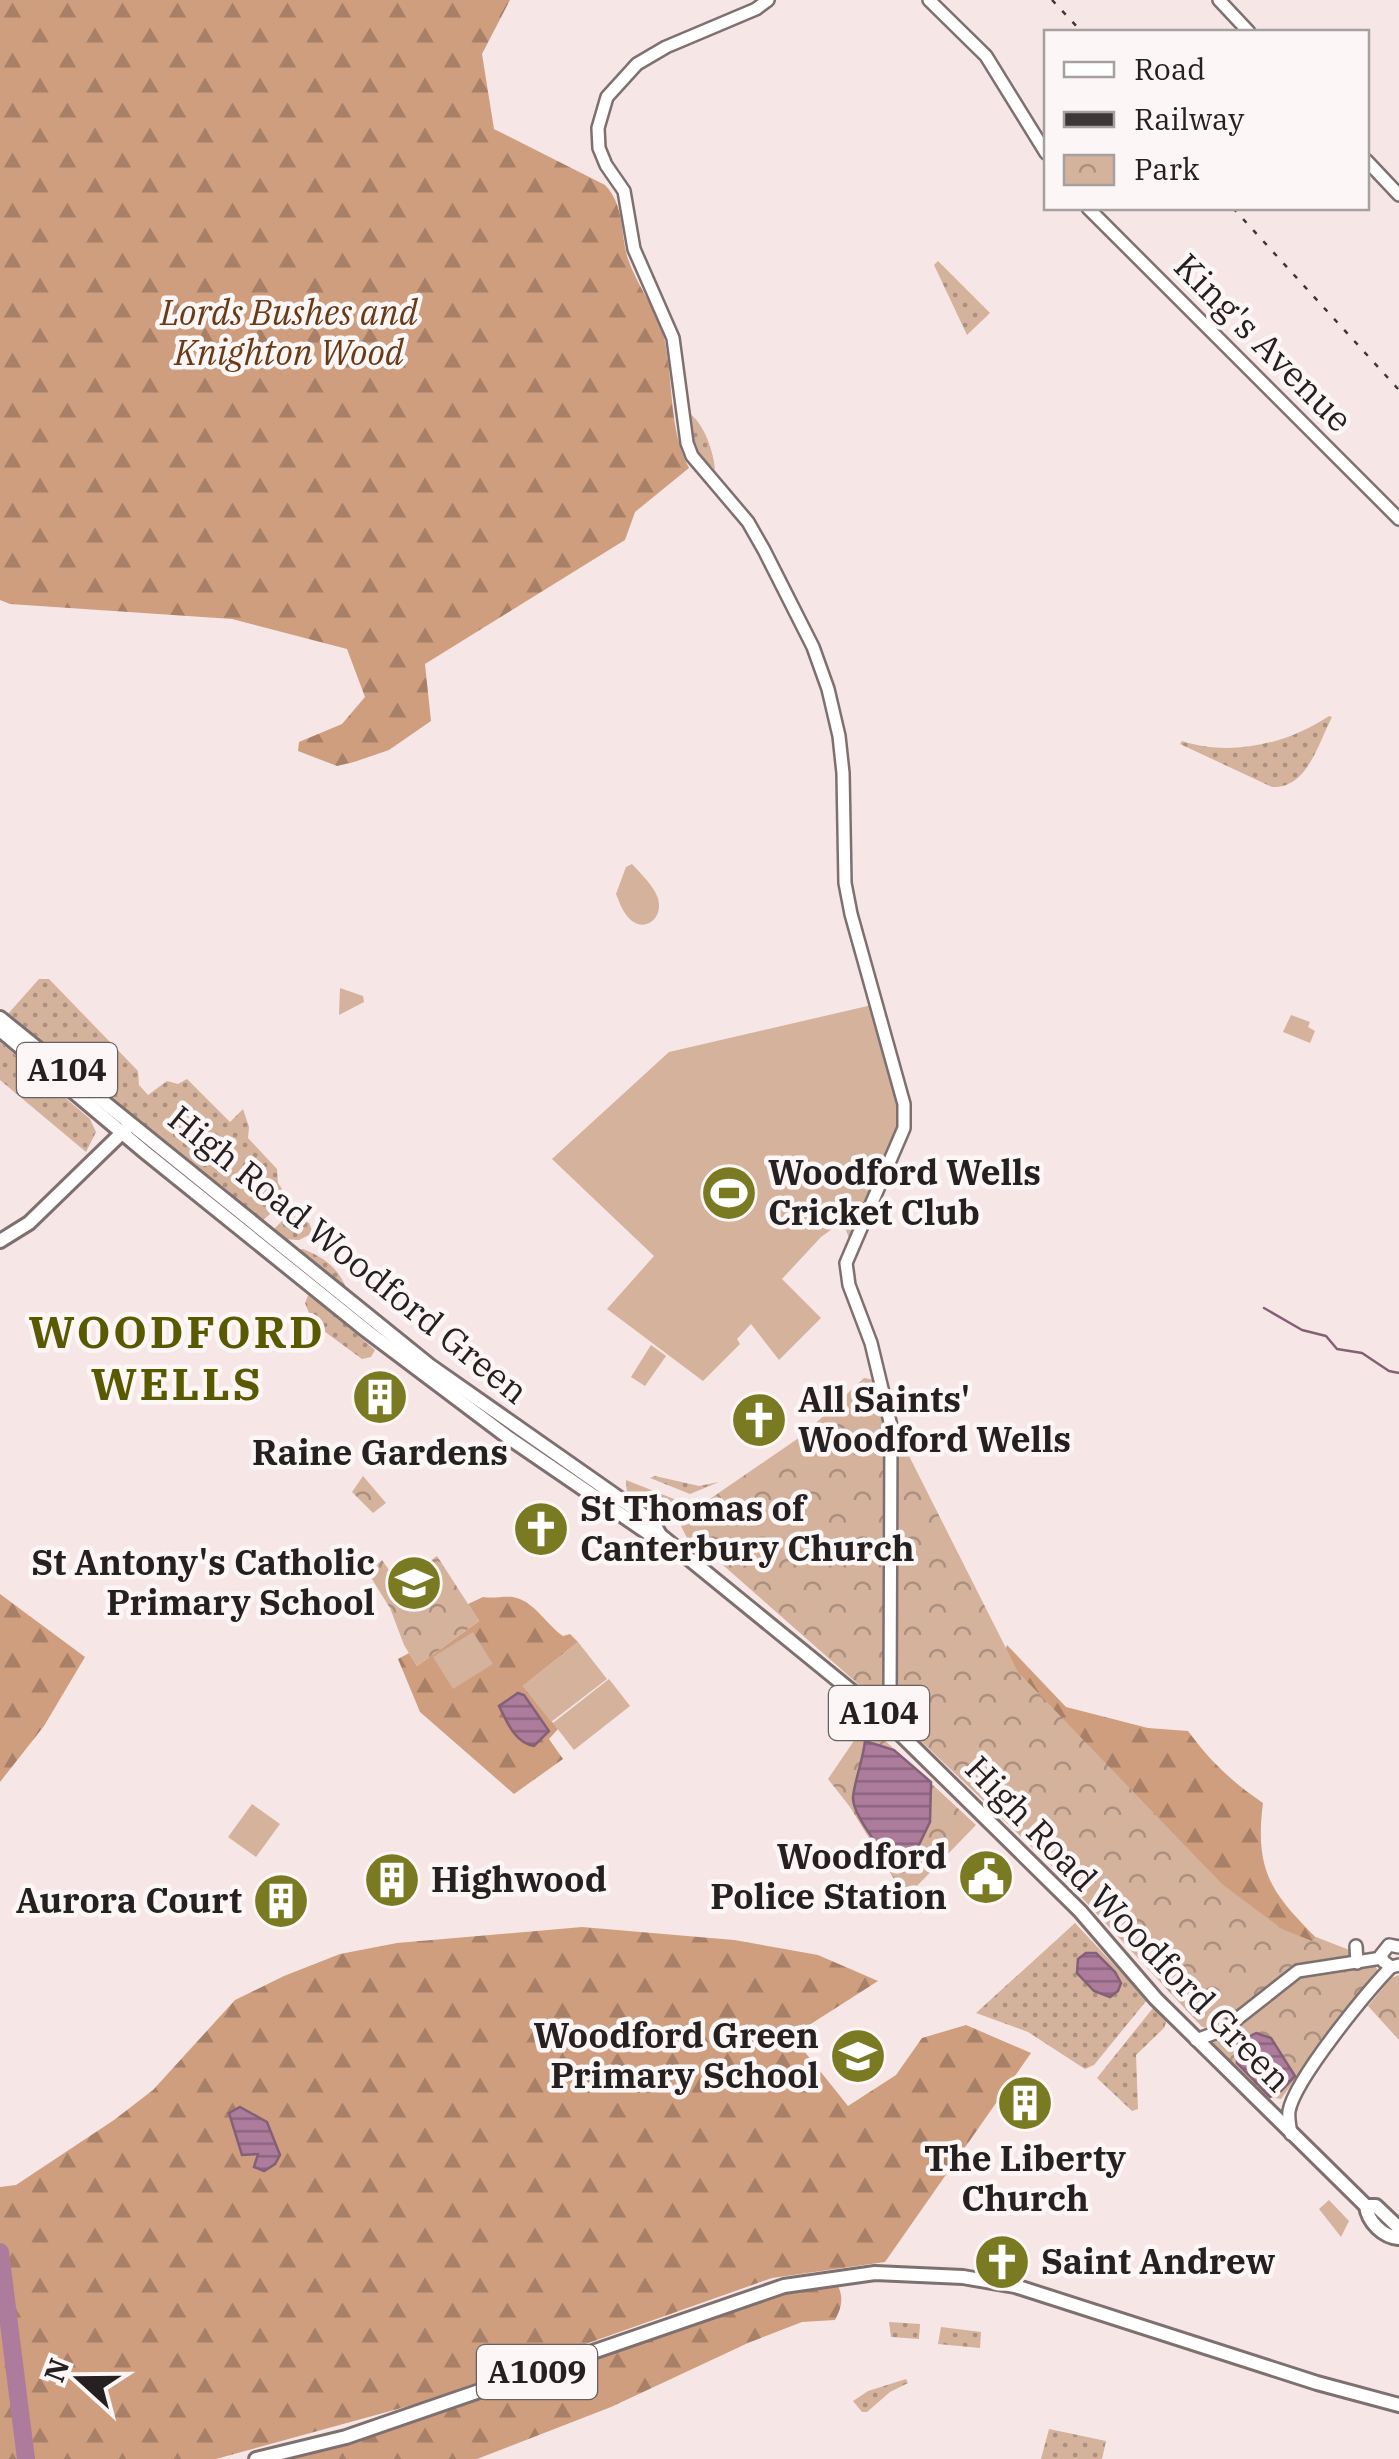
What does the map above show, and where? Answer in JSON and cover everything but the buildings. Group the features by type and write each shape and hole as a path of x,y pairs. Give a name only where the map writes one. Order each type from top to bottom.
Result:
{"main road":[{"name":"High Road Woodford Green","path":"0,1018 133,1122 364,1314 488,1408 653,1522 660,1536 882,1716 1080,1911 1156,2000 1366,2206 1367,2216 1389,2237 1399,2238 1395,2215 1366,2206"},
{"name":"High Road Woodford Green","path":"0,1030 122,1133 420,1371 648,1533 660,1536"},
{"path":"0,1241 29,1223 133,1122"},
{"name":"A1009","path":"256,2459 346,2437 784,2286 875,2272 962,2277 1015,2286 1317,2383 1399,2405"}],"street":[{"path":"768,0 636,64 616,85 601,112 599,148 624,191 634,249 672,338 692,456 748,522 764,550 813,647 839,736 845,883 905,1114 895,1154 846,1263 891,1426 890,1708 882,1716"},
{"path":"929,0 986,56 1044,150"},
{"path":"1219,0 1247,30"},
{"path":"1369,163 1399,195"},
{"name":"King's Avenue","path":"1090,210 1399,519"},
{"path":"1356,1946 1357,1963"},
{"path":"1390,1963 1386,1946 1399,1947"},
{"path":"1196,2040 1223,2030 1298,1971 1390,1963"},
{"path":"1292,2136 1290,2110 1294,2096 1390,1963"}],"green space":[{"name":"Lords Bushes and Knighton Wood","path":"0,0 510,0 482,54 494,129 605,185 616,202 628,259 664,337 674,421 689,468 635,512 625,540 425,664 431,721 389,750 337,766 298,751 299,742 342,724 365,697 347,649 232,619 10,604 0,600"},
{"path":"938,261 990,313 967,335 934,265"},
{"path":"688,413 707,438 715,470 696,451"},
{"path":"1332,717 1310,763 1284,786 1272,787 1180,744 1182,741 1219,748 1258,745 1295,734"},
{"path":"632,864 653,888 659,904 656,917 646,924 633,922 627,916 616,894 626,867"},
{"path":"39,979 49,979 138,1071 139,1085 148,1095 167,1081 178,1084 187,1079 230,1122 243,1109 248,1138 277,1169 282,1189 279,1206 261,1222 7,1015"},
{"path":"340,988 363,996 364,1002 339,1015"},
{"name":"Woodford Wells Cricket Club","path":"872,1005 896,1090 898,1118 892,1148 850,1241 846,1230 835,1227 782,1279 821,1318 779,1360 751,1324 737,1339 740,1344 703,1381 607,1309 654,1256 552,1159 669,1052"},
{"path":"1291,1015 1310,1022 1308,1027 1315,1031 1310,1043 1283,1032"},
{"path":"0,1042 90,1119 96,1132 86,1152 0,1080"},
{"path":"290,1213 309,1223 313,1233 299,1240 282,1239 274,1229"},
{"path":"303,1249 329,1264 346,1288 297,1250"},
{"path":"309,1293 375,1350 371,1357 362,1359 313,1323 305,1303"},
{"path":"651,1345 666,1356 645,1386 631,1377"},
{"path":"864,1378 874,1380 884,1427 906,1450 1018,1672 1222,1884 1282,1929 1352,1951 1351,1957 1300,1965 1221,2024 1202,2027 1058,1872 900,1721 715,1558 687,1538 681,1526 688,1514 803,1435"},
{"path":"363,1476 386,1503 373,1513 352,1492"},
{"path":"650,1478 699,1486 719,1482 690,1494"},
{"path":"626,1480 674,1499 676,1506 660,1516 627,1494"},
{"path":"437,1556 479,1621 417,1666 390,1608 368,1573 382,1560 398,1583"},
{"path":"0,1594 85,1657 44,1726 0,1782"},
{"path":"483,1597 524,1601 563,1636 570,1634 578,1642 523,1686 558,1729 549,1739 563,1759 514,1794 420,1712 398,1659 409,1653 417,1666 479,1621 468,1604"},
{"path":"473,1632 493,1664 453,1689 433,1657"},
{"path":"578,1642 607,1679 551,1722 523,1686"},
{"path":"1007,1645 1066,1707 1148,1728 1188,1731 1222,1770 1263,1803 1262,1851 1273,1886 1328,1950 1289,1953 1002,1660"},
{"path":"609,1679 630,1706 574,1750 553,1723"},
{"path":"866,1723 976,1825 916,1887 899,1887 850,1807 828,1779"},
{"path":"252,1804 280,1824 256,1857 228,1837"},
{"path":"1075,1923 1147,2000 1094,2065 1085,2069 1028,2032 976,2013"},
{"path":"582,1927 734,1940 818,1955 878,1981 792,2036 848,2106 896,2075 922,2038 966,2025 1031,2053 885,2262 772,2278 416,2404 216,2459 0,2459 0,2187 16,2185 114,2120 153,2090 235,2000 284,1976 340,1954 397,1943"},
{"path":"1374,1964 1380,1974 1331,2029 1281,2099 1268,2097 1213,2043 1301,1975"},
{"path":"1399,1975 1399,2040 1368,2006 1391,1978"},
{"path":"1153,2008 1167,2020 1164,2028 1136,2055 1138,2109 1132,2111 1097,2078"},
{"path":"1329,2200 1349,2221 1341,2237 1319,2209"},
{"path":"837,2284 841,2302 835,2320 802,2322 611,2407 477,2459 282,2459 440,2412 784,2290"},
{"path":"889,2322 920,2324 919,2339 891,2337"},
{"path":"941,2327 981,2332 980,2348 938,2344"},
{"path":"906,2379 908,2383 890,2392 867,2412 862,2412 853,2401 868,2391"},
{"path":"1049,2429 1106,2441 1102,2459 1041,2459"}],"shaded area":[{"path":"518,1693 524,1695 549,1731 534,1746 517,1736 499,1706"},
{"path":"865,1741 894,1750 931,1782 930,1822 916,1851 915,1868 900,1872 871,1836 854,1805"},
{"path":"1086,1953 1096,1953 1121,1983 1110,1997 1094,1991 1077,1973 1078,1959"},
{"path":"1256,2033 1271,2038 1295,2076 1270,2097 1237,2063 1238,2043"},
{"path":"240,2107 267,2122 280,2155 264,2171 254,2167 258,2154 242,2155 229,2113"}],"waterway":[{"path":"1264,1308 1302,1330 1326,1336 1337,1349 1362,1353 1399,1373"},
{"path":"0,2252 26,2459"}],"railway":[{"path":"1052,0 1080,30"},
{"path":"1235,210 1399,390"}],"place":[{"name":"Woodford Wells Cricket Club","path":"729,1193"},
{"name":"Raine Gardens","path":"380,1397"},
{"name":"All Saints' Woodford Wells","path":"759,1420"},
{"name":"St Thomas of Canterbury Church","path":"541,1529"},
{"name":"St Antony's Catholic Primary School","path":"414,1583"},
{"name":"Woodford Police Station","path":"986,1877"},
{"name":"Highwood","path":"392,1880"},
{"name":"Aurora Court","path":"281,1901"},
{"name":"Woodford Green Primary School","path":"858,2056"},
{"name":"The Liberty Church","path":"1025,2103"},
{"name":"Saint Andrew","path":"1002,2262"}],"district":[{"name":"WOODFORD WELLS","path":"177,1358"}]}
